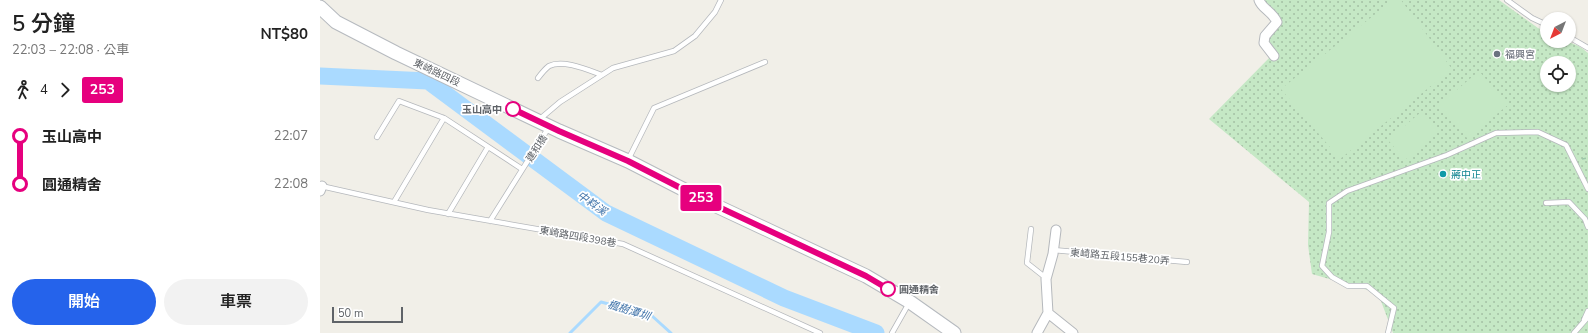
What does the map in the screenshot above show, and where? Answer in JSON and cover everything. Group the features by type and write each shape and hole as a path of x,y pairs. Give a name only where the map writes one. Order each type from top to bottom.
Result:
{"street":[{"path":"1259,0 1260,4 1274,14 1277,22 1265,36 1264,43 1274,56"},
{"name":"東崎路四段","path":"320,7 336,22 350,29 549,126 628,161 708,202 866,276 910,302 954,333"},
{"path":"1037,333 1048,313 1046,278 1056,230"},
{"path":"1048,313 1073,333"}],"lane":[{"name":"建和橋","path":"490,221 549,126 560,102 614,68 674,51 695,36 715,12 721,0"},
{"path":"1507,0 1532,18 1540,22"},
{"path":"1576,41 1588,48"},
{"path":"628,161 654,108 765,62"},
{"path":"538,78 548,67 555,64 575,66 602,75"},
{"path":"377,137 398,101 444,118 522,169"},
{"path":"394,202 444,118"},
{"path":"1388,333 1394,308 1367,286 1348,286 1332,277 1322,266 1329,232 1329,203 1347,191 1447,155 1496,134 1538,132 1566,145 1588,189"},
{"path":"448,214 488,146"},
{"name":"東崎路四段398巷","path":"320,187 448,214 623,244 820,333"},
{"path":"1546,202 1569,202 1585,219 1588,227"},
{"path":"1030,229 1027,263 1046,278"},
{"name":"東崎路五段155巷20弄","path":"1053,250 1187,262"},
{"path":"892,333 910,302"},
{"path":"1581,327 1588,311"},
{"path":"1574,333 1581,327 1588,317"}],"green space":[{"path":"1262,0 1499,0 1540,29 1540,48 1576,48 1576,45 1588,53 1588,333 1393,333 1378,293 1312,274 1308,245 1309,202 1209,119 1275,52 1266,39 1280,21"},
{"path":"1393,0 1401,0 1452,69 1340,159 1281,89"},
{"path":"1479,71 1508,105 1467,138 1439,105"},
{"path":"1421,112 1438,132 1405,160 1388,140"}],"waterway":[{"name":"中嵙溪","path":"320,76 428,81 606,213 784,298 876,333"},
{"name":"楓樹潭圳","path":"570,333 601,302 651,315 671,333"}],"bus line":[{"name":"253","path":"513,109 628,161 708,202 866,276 888,289"}],"place":[{"name":"福興宮","path":"1497,54"},
{"name":"玉山高中","path":"513,109"},
{"name":"蔣中正","path":"1443,174"},
{"name":"圓通精舍","path":"888,289"}]}
